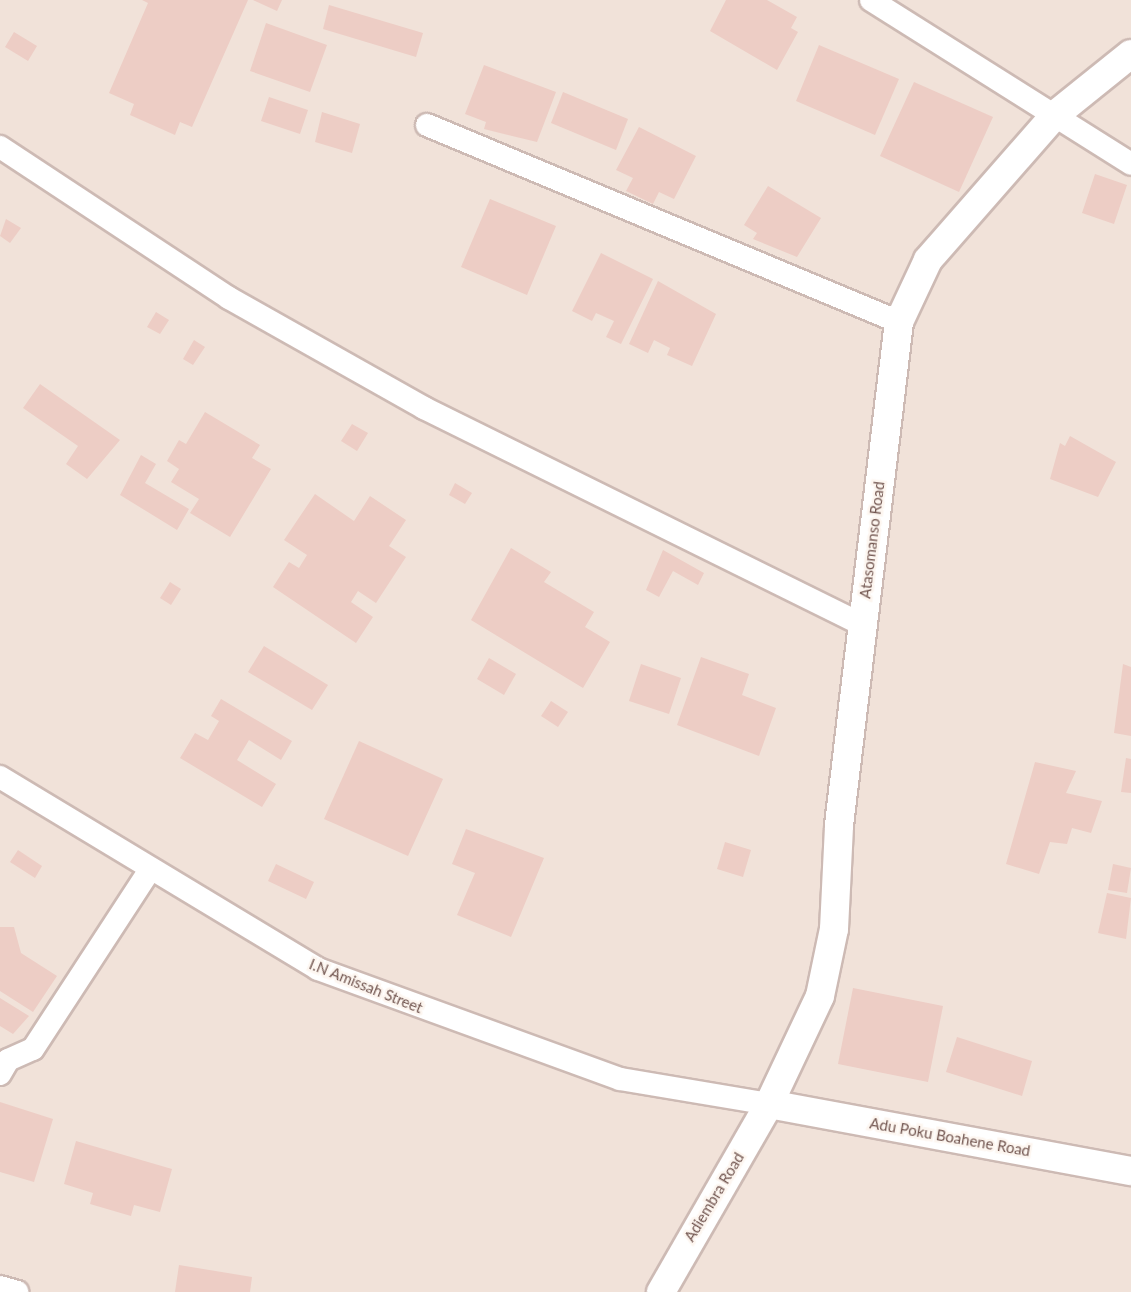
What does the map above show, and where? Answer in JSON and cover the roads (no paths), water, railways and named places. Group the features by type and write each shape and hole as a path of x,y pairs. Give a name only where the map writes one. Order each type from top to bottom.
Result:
{"street":[{"path":"871,0 1055,115 1091,143 1131,164"},
{"name":"Atasomanso Road","path":"769,1104 820,996 834,929 839,825 899,322 928,260 1055,115 1131,54"},
{"path":"427,124 899,322"},
{"path":"0,147 229,298 424,408 862,624"},
{"name":"I.N Amissah Street","path":"0,777 149,871 318,969 370,991 620,1079 769,1104"},
{"path":"3,1063 33,1049 149,871"},
{"name":"Adu Poku Boahene Road","path":"769,1104 1131,1171"},
{"name":"Adiembra Road","path":"661,1292 769,1104"},
{"path":"0,1287 16,1292"}]}
